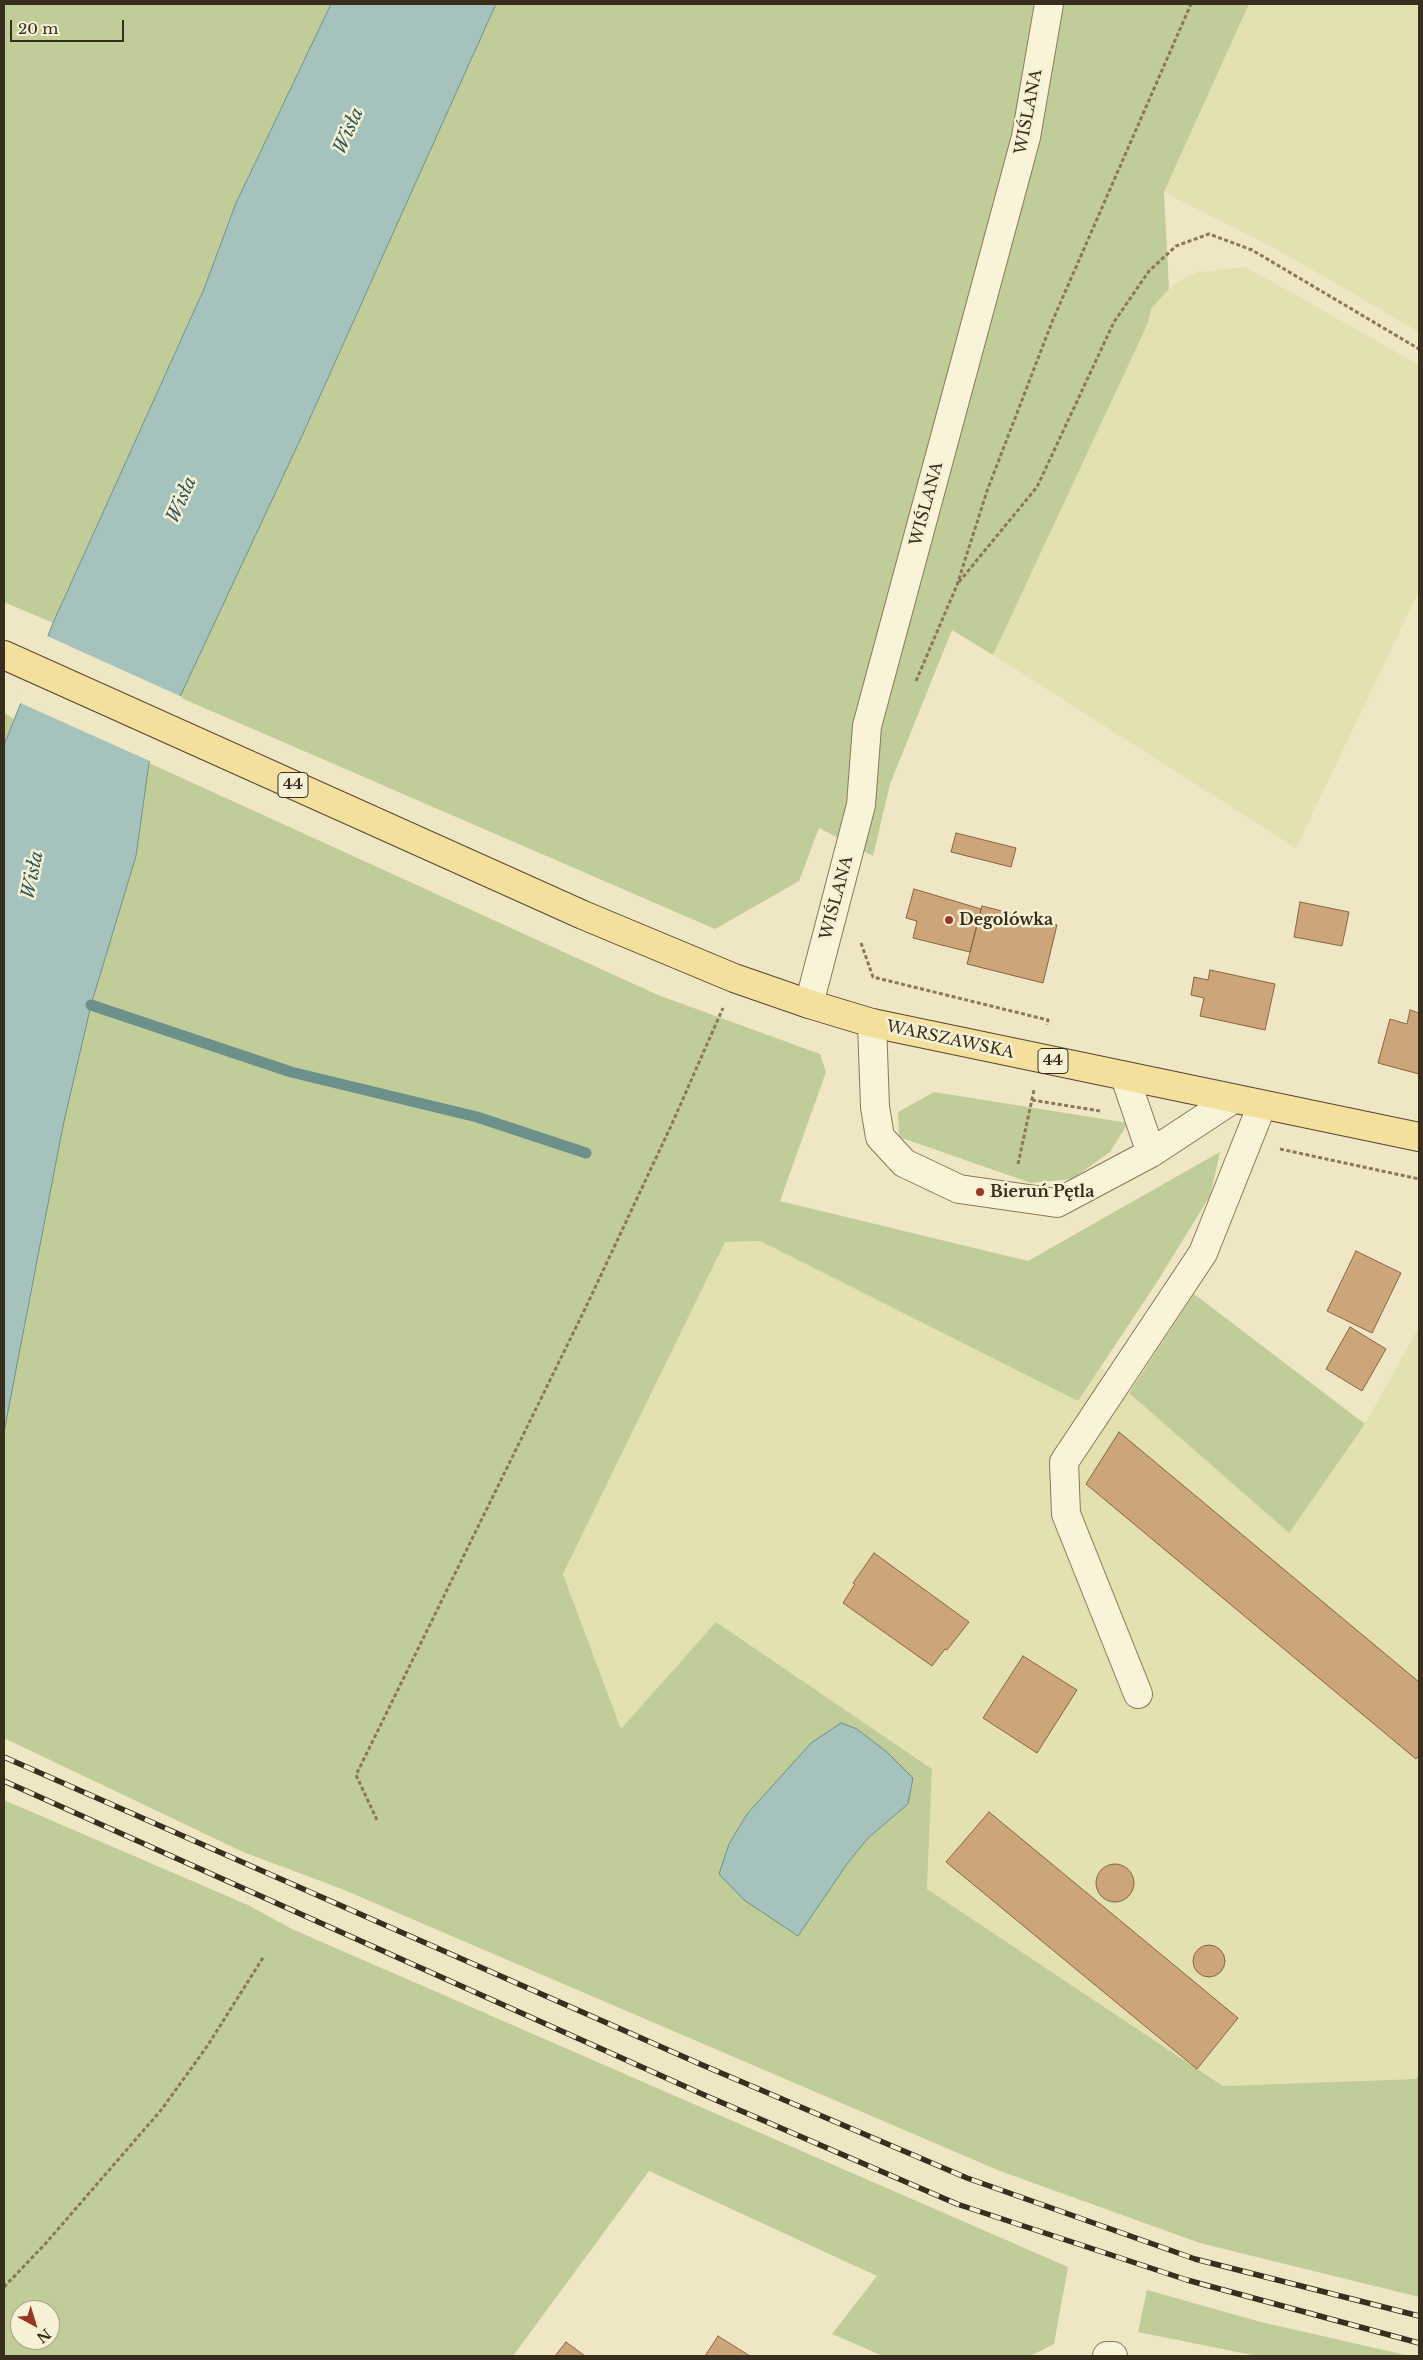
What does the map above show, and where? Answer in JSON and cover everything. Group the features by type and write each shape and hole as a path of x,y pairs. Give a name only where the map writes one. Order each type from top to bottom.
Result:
{"main road":[{"name":"WARSZAWSKA","path":"4,655 583,914 734,978 809,1004 872,1023 1419,1137"}],"street":[{"name":"WIŚLANA","path":"809,1004 861,805 867,726 1026,137 1049,4"},
{"path":"872,1023 876,1107 880,1137 904,1164 959,1189 1057,1203 1151,1153 1233,1099"},
{"path":"1125,1076 1151,1153"},
{"path":"1138,1694 1066,1514 1064,1462 1203,1253 1262,1105"},
{"path":"1106,2356 1113,2356"}],"path":[{"path":"1191,4 1052,322 986,491 957,585 1037,487 1114,322 1149,272 1176,246 1209,234 1252,250 1419,349"},
{"path":"828,934 861,941 873,977 1048,1020"},
{"path":"377,1820 356,1775 585,1309 671,1126 723,1007"},
{"path":"1012,1196 1032,1100"},
{"path":"1247,1142 1419,1179"},
{"path":"4,2287 53,2236 162,2109 208,2045 264,1956"}],"shaded area":[{"path":"1249,4 1419,4 1419,332 1287,255 1164,192"},
{"path":"1246,267 1419,365 1419,591 1296,848 993,655 1148,323 1151,309 1169,289 1184,278 1199,272"},
{"path":"760,1241 1078,1401 1100,1367 1288,1532 1365,1424 1419,1327 1419,2075 1415,2079 1224,2086 927,1889 932,1769 716,1622 621,1730 563,1573 725,1242"}],"green space":[{"path":"4,4 331,4 236,203 204,289 53,623 4,602"},
{"path":"496,4 1249,4 1164,192 1169,289 1151,309 1148,323 993,655 952,630 890,784 873,856 819,828 799,881 715,929 179,697 301,438"},
{"path":"4,713 14,719 4,745"},
{"path":"149,763 658,995 820,1054 826,1072 780,1201 1028,1261 1220,1152 1210,1196 1157,1282 1078,1401 760,1241 725,1242 563,1574 621,1729 716,1622 932,1769 927,1889 1223,2086 1415,2079 1419,2075 1419,2297 1200,2243 1000,2171 342,1889 243,1852 4,1738 4,1432 63,1126 91,1005 136,856","holes":["857,1729 887,1752 913,1778 907,1804 868,1838 847,1864 729,1844 747,1814 772,1788"]},
{"path":"934,1092 1128,1123 1110,1152 1072,1179 1031,1183 899,1137 898,1112"},
{"path":"1194,1294 1365,1424 1289,1533 1129,1393"},
{"path":"4,1800 248,1905 292,1929 1068,2267 1054,2344 1030,2356 883,2356 832,2334 877,2276 649,2171 513,2356 4,2356"},
{"path":"1147,2290 1261,2322 1410,2356 1257,2356 1138,2332"}],"water":[{"name":"Wisła","path":"331,4 496,4 301,438 149,763 136,856 91,1005 63,1126 4,1432 4,745 53,623 204,289 236,203"},
{"path":"841,1723 857,1729 887,1752 913,1778 908,1804 868,1838 847,1864 798,1936 744,1900 719,1874 729,1844 747,1814 811,1743"}],"pier":[{"path":"45,635 182,697 152,762 18,702"}],"building":[{"path":"956,833 1016,848 1011,867 951,852"},
{"path":"914,889 981,909 970,952 913,938 917,921 906,918"},
{"path":"1300,902 1349,912 1342,946 1294,937"},
{"path":"982,906 1057,925 1043,983 967,964"},
{"path":"1210,970 1275,984 1265,1030 1200,1016 1204,998 1191,995 1194,977 1208,980"},
{"path":"1410,1010 1419,1013 1419,1074 1378,1063 1390,1019 1407,1024"},
{"path":"1356,1251 1401,1273 1372,1333 1327,1311"},
{"path":"1350,1327 1386,1349 1362,1391 1326,1369"},
{"path":"1119,1432 1419,1682 1419,1755 1416,1759 1086,1484"},
{"path":"874,1553 969,1622 932,1666 843,1603 855,1584 853,1583"},
{"path":"1023,1656 1077,1690 1037,1753 983,1718"},
{"path":"989,1812 1238,2018 1197,2069 946,1862"},
{"path":"1115,1864 1129,1869 1134,1883 1129,1897 1115,1902 1101,1897 1096,1883 1101,1869"},
{"path":"1209,1945 1215,1946 1220,1950 1224,1955 1224,1967 1220,1972 1215,1976 1209,1977 1203,1976 1198,1972 1194,1967 1193,1961 1194,1955 1198,1950 1203,1946"},
{"path":"718,2336 750,2356 705,2356"},
{"path":"566,2342 585,2356 555,2356"}],"waterway":[{"path":"91,1005 291,1072 477,1117 586,1153"}],"railway":[{"path":"4,1757 700,2064 967,2178 1195,2259 1419,2316"},
{"path":"4,1781 702,2094 957,2204 1187,2280 1419,2343"}],"place":[{"name":"Degolówka","path":"949,920"},
{"name":"Bieruń Pętla","path":"980,1192"}]}
